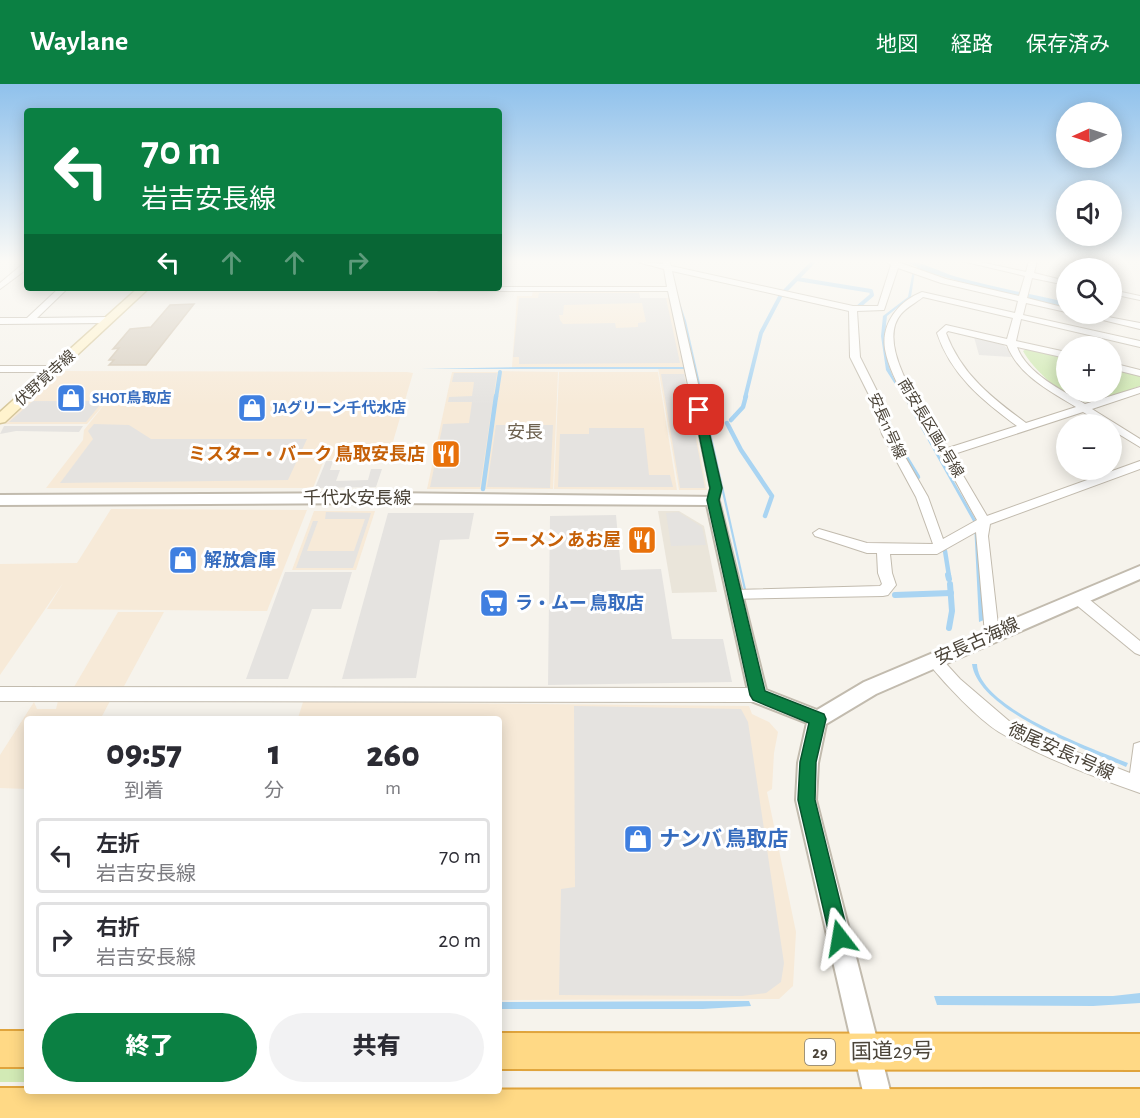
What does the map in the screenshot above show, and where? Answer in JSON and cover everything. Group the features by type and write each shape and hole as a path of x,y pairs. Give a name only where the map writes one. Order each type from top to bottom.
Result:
{"highway":[{"path":"0,1049 24,1049"},
{"name":"国道29号","path":"502,1051 1140,1052"},
{"path":"0,1107 882,1113 1140,1108"}],"main road":[{"name":"伏野覚寺線","path":"0,419 121,309"}],"street":[{"path":"29,321 41,309"},
{"path":"677,309 716,488 713,500 758,695"},
{"name":"安長11号線","path":"854,309 855,357 877,401 887,434 922,497 940,546"},
{"path":"885,309 897,313 902,309"},
{"path":"989,309 1140,344"},
{"path":"1020,309 1011,342 1016,356 1032,374 1093,414"},
{"name":"南安長区画4号線","path":"897,313 891,326 889,347 893,362 908,393 984,522"},
{"path":"0,321 109,320"},
{"path":"1122,322 1140,326"},
{"path":"1026,428 966,378 945,348 941,333 946,328 1056,353"},
{"path":"1122,368 1140,373"},
{"path":"0,369 55,369"},
{"path":"945,453 1140,390"},
{"path":"1122,433 1140,444"},
{"path":"819,533 867,548 937,549 984,522 1140,465"},
{"name":"千代水安長線","path":"0,500 370,498 713,500"},
{"path":"984,522 982,536 992,634"},
{"path":"735,595 883,591 889,585 885,573 883,549"},
{"name":"安長古海線","path":"818,719 870,688 1140,572"},
{"path":"1079,599 1140,649"},
{"name":"徳尾安長1号線","path":"934,660 955,684 1003,726 1050,749 1138,784"},
{"path":"0,693 758,695 818,719 808,762 806,800 882,1113"},
{"path":"1138,784 1140,749"}],"shaded area":[{"path":"516,309 672,309 707,490 679,490 658,367 512,367"},
{"path":"518,309 564,309 563,315 559,315 563,324 615,323 616,328 638,327 638,323 646,322 643,309 668,309 680,363 519,364 519,357 513,357"},
{"path":"974,337 1001,343 1008,349 1011,357 979,355"},
{"name":"JAグリーン千代水店","path":"62,371 413,373 388,459 324,460 313,488 46,488 83,440 84,430 107,401 87,424 5,424"},
{"path":"500,371 558,372 553,489 484,489"},
{"path":"452,372 499,372 483,489 427,489"},
{"path":"559,372 658,372 677,490 554,489"},
{"path":"454,373 497,373 480,487 430,487 434,468 455,468 460,443 439,443 443,424 469,423 472,402 448,402 449,397 472,396 474,382 452,382"},
{"path":"661,374 684,374 705,488 680,488"},
{"path":"33,401 103,401 86,422 9,422"},
{"path":"94,424 129,425 151,439 307,439 288,480 60,483 93,439 88,431"},
{"path":"496,425 553,425 550,488 487,487"},
{"path":"4,426 83,426 79,432 16,431 0,434"},
{"path":"589,428 644,428 649,475 670,475 673,487 558,487 560,434 589,434"},
{"path":"326,461 333,461 330,470 340,470 336,481 368,480 371,469 382,469 376,487 315,488"},
{"name":"解放倉庫","path":"111,509 307,510 267,611 47,609 63,583 0,675 0,564 77,563"},
{"path":"314,511 375,511 356,570 292,570"},
{"path":"658,511 679,511 704,526 717,592 672,593"},
{"path":"326,512 371,513 353,568 296,568 313,521 318,521 307,551 354,551 365,519 325,519"},
{"path":"678,512 702,527 706,545 671,546 666,513"},
{"path":"388,513 474,513 469,539 440,540 416,678 342,679"},
{"path":"616,515 621,570 661,569 672,639 723,639 732,682 548,685 550,516"},
{"path":"285,572 352,572 341,609 312,609 288,679 246,679"},
{"path":"118,612 164,612 123,688 74,687"},
{"path":"58,701 110,701 102,716 25,716 34,702 37,709 56,709"},
{"name":"ナンバ 鳥取店","path":"303,702 749,706 752,714 769,722 778,732 772,789 767,792 796,932 793,986 779,999 502,1000 502,716 299,716"},
{"name":"ナンバ 鳥取店","path":"574,706 741,709 748,722 784,963 781,982 766,993 742,996 559,995 561,889 575,887"},
{"path":"24,718 24,789 0,788 0,755"}],"green space":[{"path":"1028,348 1056,355 1056,387 1034,366 1023,351"},
{"path":"1122,370 1140,375 1140,386 1122,393"},
{"path":"0,1066 24,1066 24,1082 0,1082"}],"water":[{"path":"681,309 686,321 746,589 744,590"},
{"path":"896,309 887,316 885,341 891,373 977,522 984,620 979,622 974,523 886,370 881,336 883,316"},
{"path":"685,367 685,369 421,369"},
{"path":"972,664 977,664 982,680 996,696 1016,711 1065,737 1128,763 1126,767 1062,739 1013,713 993,698 979,681"},
{"path":"1140,993 1140,1003 1093,1006 937,1005 934,996 1113,996"},
{"path":"749,1001 751,1006 703,1009 502,1009 502,1002"}],"building":[{"path":"166,309 190,309 146,365 109,365 114,360 109,360 119,348 113,349 130,329 151,327"}],"waterway":[{"path":"745,398 761,333 773,309"},
{"path":"496,398 500,372"},
{"path":"483,489 496,396"},
{"path":"731,420 743,407 746,396"},
{"path":"881,401 893,436 918,477"},
{"path":"727,423 741,450 772,496 765,516"},
{"path":"945,551 949,576"},
{"path":"948,575 949,579"},
{"path":"950,584 951,593"},
{"path":"895,595 951,593"},
{"path":"949,628 952,611 951,593"}],"place":[{"name":"SHOT鳥取店","path":"71,398"},
{"name":"JAグリーン千代水店","path":"252,408"},
{"name":"ミスター・バーク 鳥取安長店","path":"446,454"},
{"name":"ラーメン あお屋","path":"642,540"},
{"name":"解放倉庫","path":"183,560"},
{"name":"ラ・ムー 鳥取店","path":"494,603"},
{"name":"ナンバ 鳥取店","path":"638,839"}],"district":[{"name":"安長","path":"525,432"}],"route":[{"path":"699,410 716,488 713,500 758,695 818,719 808,762 806,800 840,938"}]}
